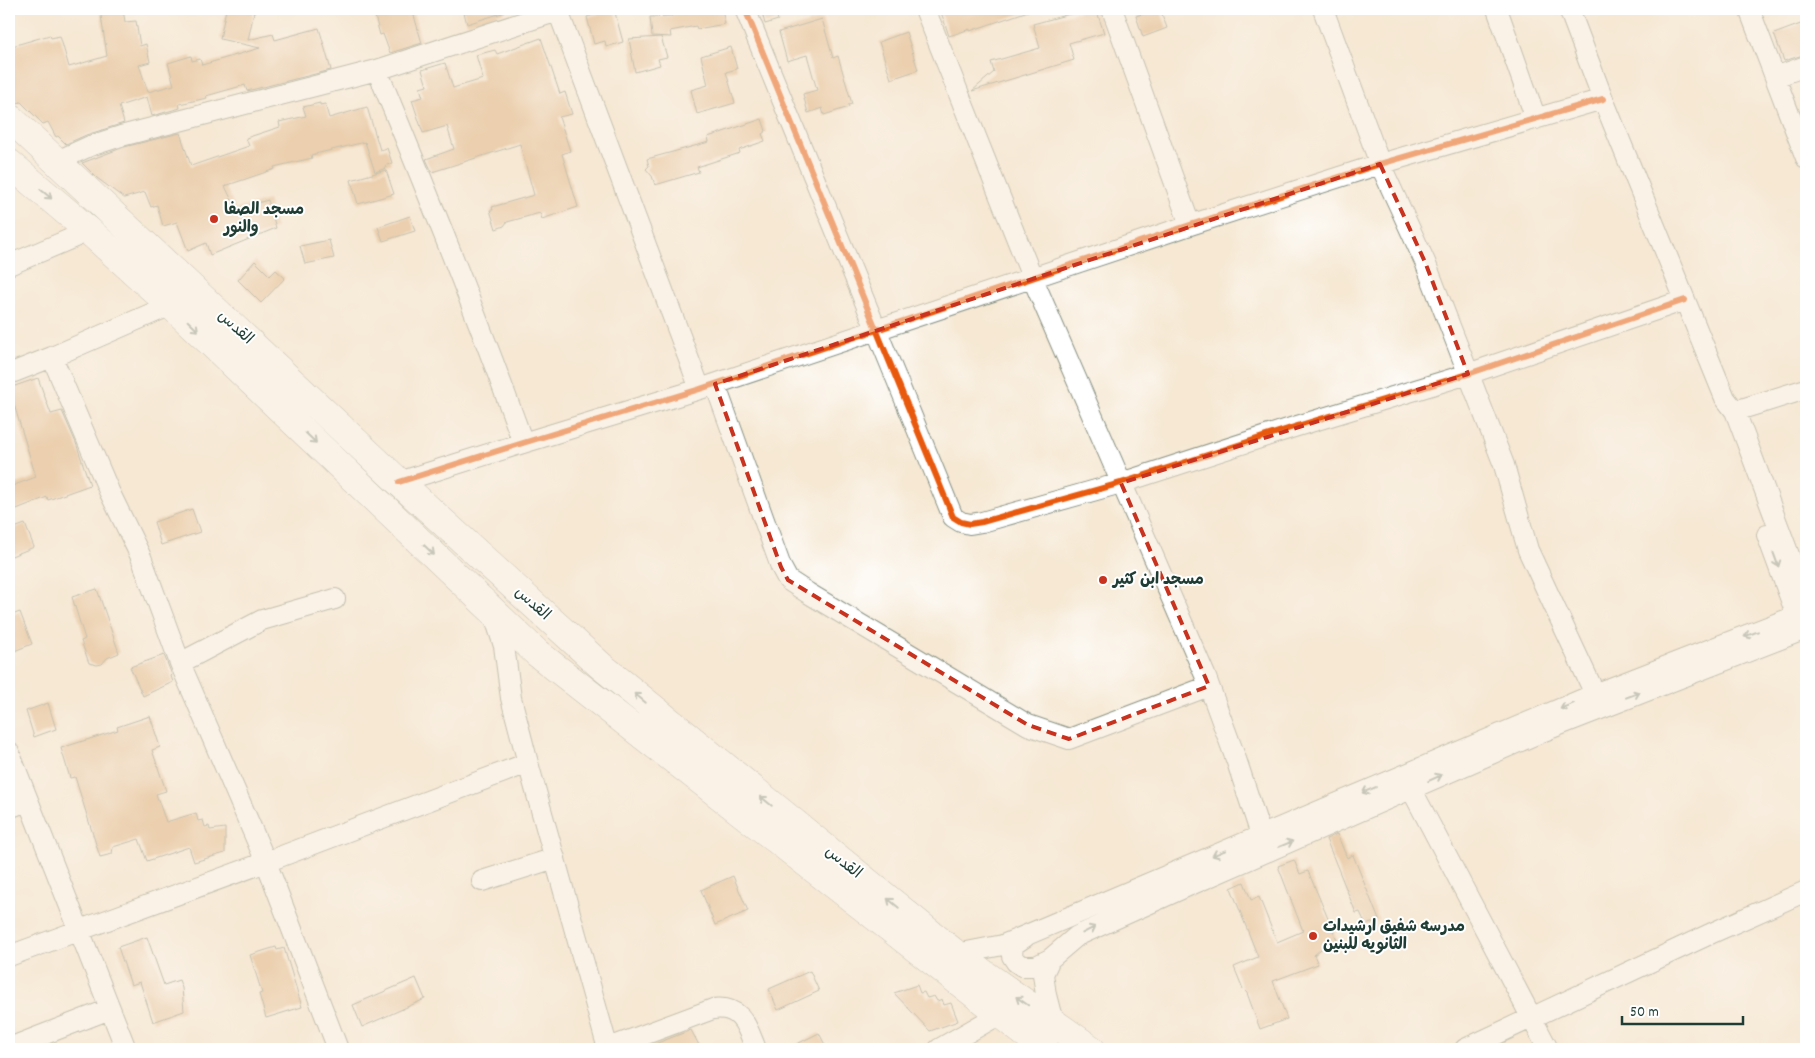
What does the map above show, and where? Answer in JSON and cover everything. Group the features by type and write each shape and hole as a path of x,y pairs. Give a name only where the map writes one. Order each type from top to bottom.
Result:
{"main road":[{"name":"القدس","path":"9,117 399,482 600,665 956,954 1090,1049"},
{"name":"القدس","path":"9,163 90,231 171,305 536,653 1045,1049"}],"street":[{"path":"745,9 953,517 961,522 970,524 996,519 1121,483 1294,427 1468,374 1685,300"},
{"path":"925,9 1032,277 1209,686 1261,835"},
{"path":"1112,9 1190,225"},
{"path":"1323,9 1380,164 1424,262 1504,465 1528,550 1597,702"},
{"path":"1497,9 1536,119"},
{"path":"1029,934 1013,945 1012,956 1016,962 1028,967 1036,966 1050,959 1077,936 1095,926 1407,782 1597,702 1804,620 1725,414 1730,404 1685,300 1603,99 1569,9"},
{"path":"1749,9 1806,158"},
{"path":"57,161 90,146 121,136 377,70 561,10 708,387 788,580 1028,725 1070,739 1209,686"},
{"path":"1775,77 1806,66"},
{"path":"377,70 431,200 493,358 522,443"},
{"path":"399,482 708,387 1032,277 1380,164 1603,99"},
{"path":"9,265 90,231"},
{"path":"9,374 171,305"},
{"path":"52,357 109,491 141,557 180,663 266,862 338,1049"},
{"path":"1730,404 1806,389"},
{"path":"180,663 262,620 335,599"},
{"path":"492,611 504,646 511,698 528,763 608,1049 713,1009 722,1008 738,1015 745,1023 756,1049"},
{"path":"509,677 523,660 536,653"},
{"path":"9,752 126,1049"},
{"path":"9,956 528,763"},
{"path":"956,954 1003,945 1261,835 1407,782"},
{"path":"1407,782 1548,1049"},
{"path":"9,808 28,801"},
{"path":"482,881 555,858"},
{"path":"1464,1049 1806,891"},
{"path":"1050,959 1043,974 1053,1022"},
{"path":"9,1048 110,1009"},
{"path":"939,1049 1000,1014"}],"highlighted area":[{"path":"1380,164 1425,262 1468,374 1121,483 1209,686 1069,739 1028,725 788,580 781,567 715,384"}],"building":[{"path":"100,9 123,9 125,22 136,21 140,46 146,44 150,62 139,65 148,92 174,85 168,63 191,56 192,61 200,59 202,65 260,48 220,39 226,9 254,12 248,40 273,34 275,40 319,28 331,70 247,91 245,85 206,96 207,98 179,104 180,108 152,116 147,97 119,106 124,123 86,135 66,144 58,136 56,137 48,122 43,124 21,102 17,103 9,88 9,47 50,35 51,38 60,36 69,67 107,56"},
{"path":"373,9 412,9 422,43 390,53 383,34 380,35"},
{"path":"463,9 505,9 505,12 467,24"},
{"path":"614,9 623,42 606,47 605,41 594,44 587,17"},
{"path":"671,9 722,9 725,24 697,29 696,26 670,31 671,37 652,36 650,17 672,16"},
{"path":"761,9 774,9 778,20 765,24"},
{"path":"952,9 1031,10 970,31 970,29 949,36 941,12"},
{"path":"1088,9 1096,9 1104,33 1069,43 1074,60 972,91 994,72 991,62 1040,48 1033,24"},
{"path":"1160,9 1167,28 1143,37 1136,16"},
{"path":"822,19 833,58 838,56 852,104 848,105 849,107 824,115 822,108 808,113 803,94 817,90 807,55 787,61 779,32"},
{"path":"1806,22 1806,54 1784,61 1774,34"},
{"path":"906,32 918,70 891,79 879,42"},
{"path":"661,37 667,57 658,59 660,65 635,72 629,39"},
{"path":"541,38 560,94 565,92 572,114 559,117 570,151 562,154 578,207 542,219 540,213 507,222 504,226 496,229 490,210 493,210 492,207 534,195 520,144 432,172 426,159 454,149 447,126 423,133 412,100 423,97 420,88 427,86 422,70 445,63 453,88 483,79 476,55 495,50 497,54"},
{"path":"731,47 737,69 726,72 735,103 697,114 691,90 708,85 701,56"},
{"path":"320,103 320,105 325,104 329,118 367,107 380,150 387,148 392,163 385,166 386,168 375,172 365,142 311,155 312,158 274,167 275,169 225,186 236,209 268,200 276,228 210,255 206,243 188,251 177,222 163,226 157,205 151,207 145,192 124,198 97,178 82,163 124,147 180,133 191,166 249,146 246,138 280,127 279,122 306,116 303,107"},
{"path":"762,119 766,131 762,134 765,141 739,150 740,153 697,167 699,172 655,185 652,176 646,169 649,166 647,159 709,142 708,137"},
{"path":"386,170 394,194 358,204 351,180"},
{"path":"410,216 415,231 383,241 378,227"},
{"path":"329,240 334,258 305,264 300,246"},
{"path":"255,261 270,276 276,270 285,278 261,303 238,280"},
{"path":"38,378 51,414 62,411 76,443 90,485 48,500 47,497 14,510 9,496 9,487 36,477 9,388"},
{"path":"192,509 200,532 161,545 154,522"},
{"path":"25,524 34,547 9,557 9,530"},
{"path":"97,589 119,653 107,658 102,664 97,665 89,663 81,641 85,639 72,597"},
{"path":"20,612 32,644 9,653 9,616"},
{"path":"164,655 173,682 143,696 130,667"},
{"path":"48,703 56,729 34,737 26,711"},
{"path":"150,716 160,747 152,750 166,791 156,794 166,822 196,813 198,821 203,820 205,827 209,826 210,830 225,828 225,853 194,862 189,847 147,861 139,839 113,847 112,854 100,857 75,777 70,778 61,748 118,730 117,727"},
{"path":"1337,834 1347,858 1353,855 1379,920 1366,925 1360,912 1356,913 1326,839"},
{"name":"مدرسه شفيق ارشيدات الثانويه للبنين","path":"1294,860 1300,874 1308,871 1337,940 1327,944 1314,955 1318,964 1273,981 1287,1019 1260,1029 1247,993 1243,989 1234,967 1258,957 1231,888 1244,882 1251,900 1259,897 1277,942 1303,931 1278,866"},
{"path":"733,876 748,911 715,925 701,890"},
{"path":"147,937 164,985 179,980 182,988 184,1011 153,1022 140,982 131,985 118,947"},
{"path":"276,947 277,950 284,948 302,1007 266,1018 259,994 262,993 250,955"},
{"path":"810,971 819,991 778,1010 769,989"},
{"path":"416,978 425,999 362,1027 353,1005"},
{"path":"917,985 920,993 924,992 927,998 934,996 937,1001 942,999 944,1005 951,1003 958,1021 930,1031 894,993"},
{"path":"691,1030 701,1049 644,1049 660,1042"},
{"path":"819,1033 827,1049 787,1049"}],"cycle path":[{"path":"745,9 953,517 961,522 970,524 982,522 1121,483 1294,427 1468,374 1685,300"},
{"path":"399,482 700,389 1190,225 1380,164 1603,99"}],"place":[{"name":"مسجد الصفا والنور","path":"214,219"},
{"name":"مسجد ابن كثير","path":"1103,580"},
{"name":"مدرسه شفيق ارشيدات الثانويه للبنين","path":"1313,936"}]}
